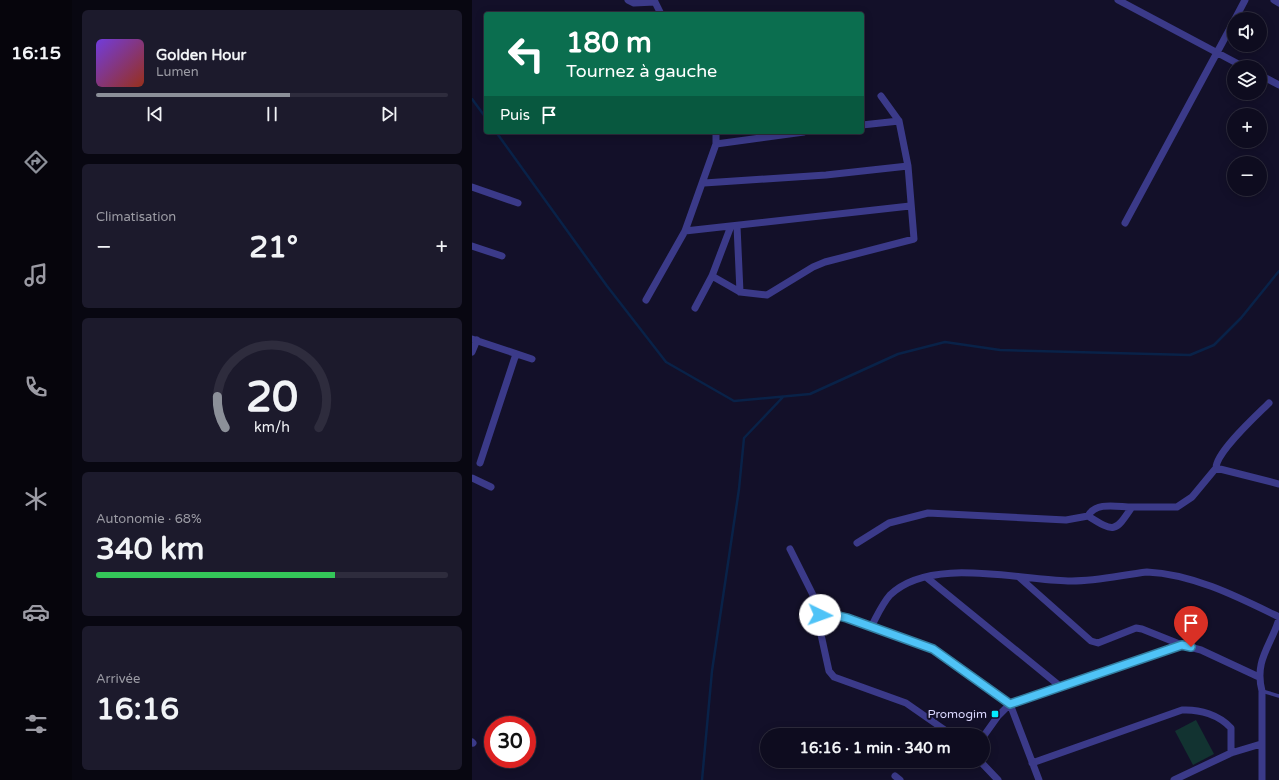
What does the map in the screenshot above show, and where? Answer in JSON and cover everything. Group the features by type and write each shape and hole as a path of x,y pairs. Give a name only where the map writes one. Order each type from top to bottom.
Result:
{"street":[{"path":"628,0 634,3 654,1 660,12"},
{"path":"1118,0 1231,60"},
{"path":"1238,12 1245,0"},
{"path":"1274,0 1279,3"},
{"path":"1125,222 1227,33"},
{"path":"1267,79 1279,85"},
{"path":"712,276 740,292 767,295 813,267 825,262 909,242 914,239 915,235 910,206 908,166 899,121 881,96"},
{"path":"864,125 899,121"},
{"path":"646,300 686,231 704,183 716,144 716,134"},
{"path":"716,144 789,134"},
{"path":"704,183 826,175 908,166"},
{"path":"472,187 518,203"},
{"path":"686,231 910,206"},
{"path":"696,308 734,226"},
{"path":"734,226 740,292"},
{"path":"472,246 502,256"},
{"path":"472,352 474,339 532,359"},
{"path":"480,463 516,354"},
{"path":"1088,516 1091,511 1100,507 1177,507 1192,497 1216,468 1216,464 1222,454 1244,428 1269,403"},
{"path":"1216,468 1279,484"},
{"path":"472,478 491,487"},
{"path":"858,543 889,523 928,513 1066,520 1088,516 1105,526 1112,528 1120,525 1132,507"},
{"path":"790,549 814,597 820,615 818,621 829,671 834,677 906,703 942,728"},
{"path":"871,627 885,600 900,588 926,577 957,572 1069,581 1157,572 1205,584 1279,618 1263,654 1258,677 1262,690 1262,780"},
{"path":"926,577 1061,687"},
{"path":"1020,578 1091,641 1098,643 1136,628 1142,629 1182,645 1201,650 1258,677"},
{"path":"820,615 822,612 829,613 933,649 1010,704 1039,780"},
{"path":"989,728 998,716 1010,704 1182,645"},
{"path":"1032,763 1182,710 1189,709 1195,709 1224,720 1231,728 1231,753"},
{"path":"1174,780 1231,753 1261,744"},
{"path":"987,768 998,780"}],"lane":[{"path":"1262,690 1279,696"}],"green space":[{"path":"1196,720 1214,754 1193,765 1175,731"}],"waterway":[{"path":"472,99 484,115"},
{"path":"497,134 607,286 666,362 734,401 810,394 898,354 945,342 1000,350 1190,355 1214,345 1241,318 1279,271"},
{"path":"702,780 712,671 739,489 744,438 783,397"}],"place":[{"name":"Promogim","path":"995,714"}],"route":[{"path":"820,615 822,612 847,618 933,649 1010,704 1182,645 1191,647"}]}
